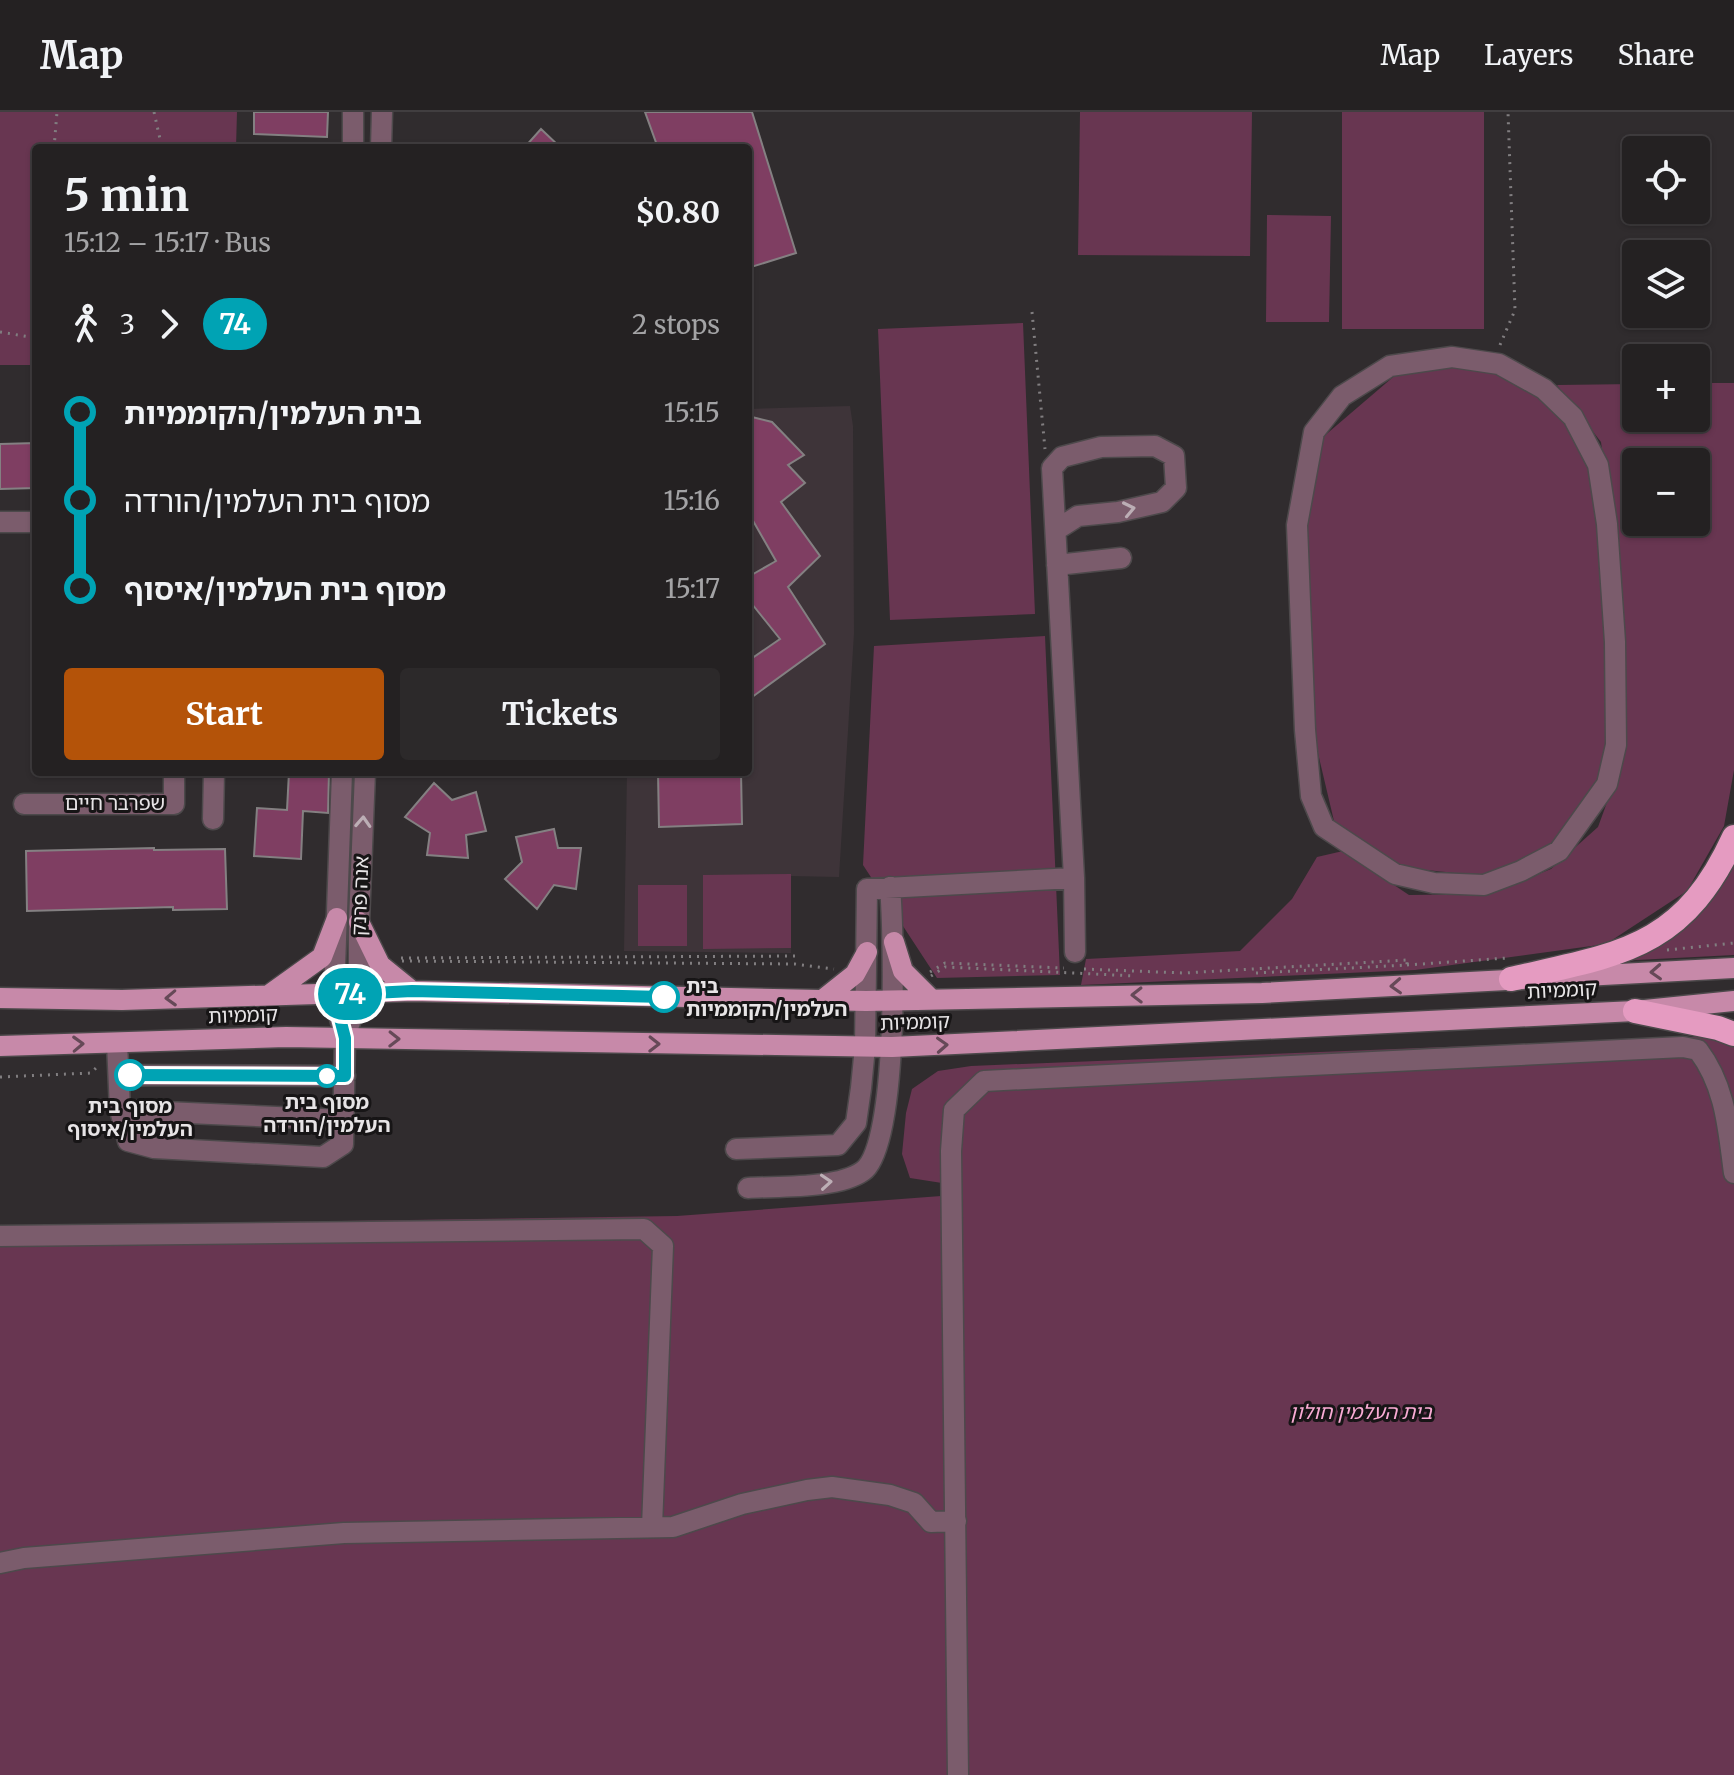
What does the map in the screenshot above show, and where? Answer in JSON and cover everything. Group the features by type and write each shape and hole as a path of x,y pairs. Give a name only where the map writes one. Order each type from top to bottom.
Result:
{"highway":[{"path":"1512,968 1602,958 1642,943 1663,930 1700,896 1734,837"},
{"path":"1635,1011 1734,1034"}],"main road":[{"path":"269,995 322,957 337,918"},
{"path":"359,922 377,961 412,991"},
{"path":"894,942 903,971 920,988"},
{"path":"821,1001 855,974 867,952"},
{"name":"קוממיות","path":"0,998 122,1000 412,991 866,1001 892,999 920,988 1262,993 1512,968 1734,968"},
{"name":"קוממיות","path":"0,1046 286,1037 892,1047 1635,1011 1734,1001"}],"street":[{"path":"353,112 353,144"},
{"path":"381,144 382,112"},
{"path":"1452,357 1476,360 1499,364 1544,389 1573,417 1598,465 1607,524 1615,642 1616,745 1607,784 1559,851 1521,871 1484,885 1434,883 1395,874 1324,827 1311,796 1305,730 1297,525 1307,428 1342,396 1390,366 1452,357"},
{"path":"1056,530 1078,516 1118,512 1162,502 1176,488 1178,452 1155,446 1101,447 1062,457 1052,468 1074,878 1075,952"},
{"path":"0,522 32,522"},
{"path":"1057,565 1121,558"},
{"name":"שפרבר חיים","path":"24,804 174,804 174,776"},
{"path":"213,819 214,776"},
{"name":"אנה פרנק","path":"342,776 334,995 345,1038"},
{"name":"אנה פרנק","path":"345,1038 359,993 365,776"},
{"path":"736,1149 838,1145 856,1123 865,1047 867,889 1074,878"},
{"path":"748,1188 843,1181 866,1170 878,1141 892,1047 894,942 890,887"},
{"path":"117,1043 120,1110 128,1141 154,1148 323,1157 343,1144 345,1038"},
{"path":"958,1775 951,1151 954,1110 984,1081 1683,1047 1698,1050 1713,1070 1726,1106 1734,1173"},
{"path":"119,1075 345,1076"},
{"path":"120,1110 344,1120"},
{"path":"0,1236 644,1229 663,1246 652,1527"},
{"path":"0,1563 24,1558 344,1533 673,1527 742,1504 832,1487 890,1495 914,1503 931,1522 956,1521"}],"path":[{"path":"54,144 57,112"},
{"path":"154,112 161,144"},
{"path":"1476,360 1502,344 1515,310 1508,112"},
{"path":"1032,312 1043,445 1052,468"},
{"path":"0,332 32,337"},
{"path":"1642,943 1651,952 1734,943"},
{"path":"377,961 432,956 797,956"},
{"path":"377,961 795,964 834,969"},
{"path":"920,988 945,967 1183,978 1407,962 1512,968"},
{"path":"0,1077 91,1073 117,1043"}],"shaded area":[{"path":"850,406 853,426 854,633 839,877 790,876 791,953 624,951 627,776 752,776 752,409"}],"green space":[{"path":"0,112 237,112 236,144 32,144 32,365 0,365"},
{"path":"1080,112 1252,112 1250,256 1078,255"},
{"path":"1342,112 1484,112 1484,329 1342,329"},
{"path":"1267,215 1331,216 1329,322 1266,322"},
{"path":"1023,323 1035,614 890,620 878,329"},
{"path":"1463,361 1523,380 1583,435 1601,533 1613,685 1600,781 1551,849 1483,876 1398,867 1334,821 1312,728 1304,532 1323,437 1399,372"},
{"path":"1710,383 1734,383 1734,770 1724,826 1687,891 1606,944 1415,970 1081,985 1086,959 1240,951 1292,899 1317,857 1343,851 1409,895 1488,894 1551,869 1598,827 1624,756 1617,562 1601,442 1557,385 1622,384 1622,432 1710,432"},
{"path":"1045,636 1060,975 937,978 863,865 874,646"},
{"path":"1734,863 1734,955 1617,961 1654,945 1686,925 1713,898"},
{"path":"791,874 791,948 703,949 703,875"},
{"path":"638,885 687,885 687,946 638,946"},
{"name":"בית העלמין חולון","path":"1717,1036 1734,1046 1734,1775 0,1775 0,1226 677,1216 941,1196 942,1183 910,1178 902,1154 912,1089 938,1071 971,1066"}],"building":[{"path":"254,112 328,112 327,137 254,134"},
{"path":"645,112 752,112 796,253 752,267 752,144 657,144"},
{"path":"541,129 557,144 528,144"},
{"path":"752,417 772,422 804,455 788,465 805,483 781,502 820,556 788,587 825,644 752,697 752,658 780,639 752,604 752,575 776,561 752,519"},
{"path":"32,443 32,488 0,489 0,444"},
{"path":"289,776 329,776 328,813 303,811 301,859 254,856 257,808 287,810"},
{"path":"658,776 741,776 742,824 659,827"},
{"path":"434,783 452,800 476,792 486,831 466,835 468,858 427,855 430,833 405,817"},
{"path":"554,829 558,848 581,848 576,889 554,885 537,909 505,879 522,862 516,837"},
{"path":"225,849 227,909 173,910 173,907 27,911 26,851"}],"bus line":[{"name":"74","path":"130,1075 345,1076 345,1038 334,995 412,991 664,997"}],"place":[{"name":"בית העלמין/הקוממיות","path":"664,997"},
{"name":"מסוף בית העלמין/איסוף","path":"130,1075"},
{"name":"מסוף בית העלמין/הורדה","path":"327,1076"}]}
